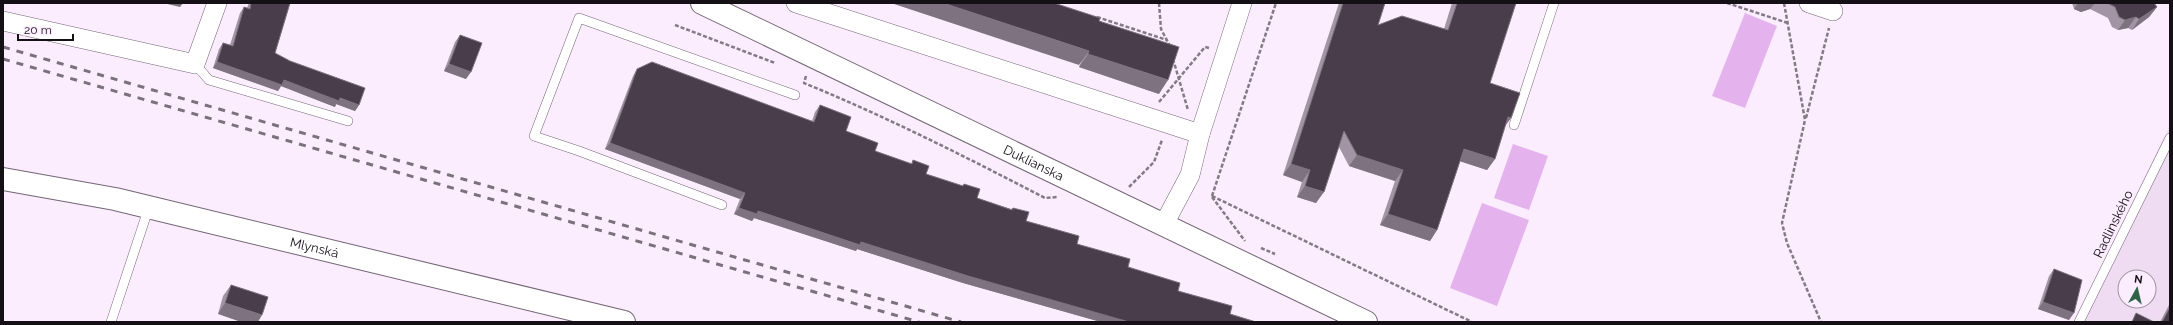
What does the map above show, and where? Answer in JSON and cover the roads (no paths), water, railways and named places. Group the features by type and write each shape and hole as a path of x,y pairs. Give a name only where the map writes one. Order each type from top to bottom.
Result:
{"main road":[{"name":"Duklianska","path":"702,3 1366,322"},
{"name":"Mlynská","path":"3,179 99,196 149,207 624,322"}],"street":[{"path":"3,21 195,64 217,3"},
{"path":"796,3 1200,134"},
{"path":"1164,224 1190,174 1200,134 1242,3"},
{"path":"1809,3 1833,11"}],"lane":[{"path":"1514,125 1554,3"},
{"path":"722,205 579,151 534,136 579,18 795,95"},
{"path":"195,64 209,80 348,121"},
{"name":"Radlinského","path":"2080,322 2170,138"},
{"path":"111,322 149,207"}],"railway":[{"path":"3,47 961,322"},
{"path":"3,59 919,322"}]}
